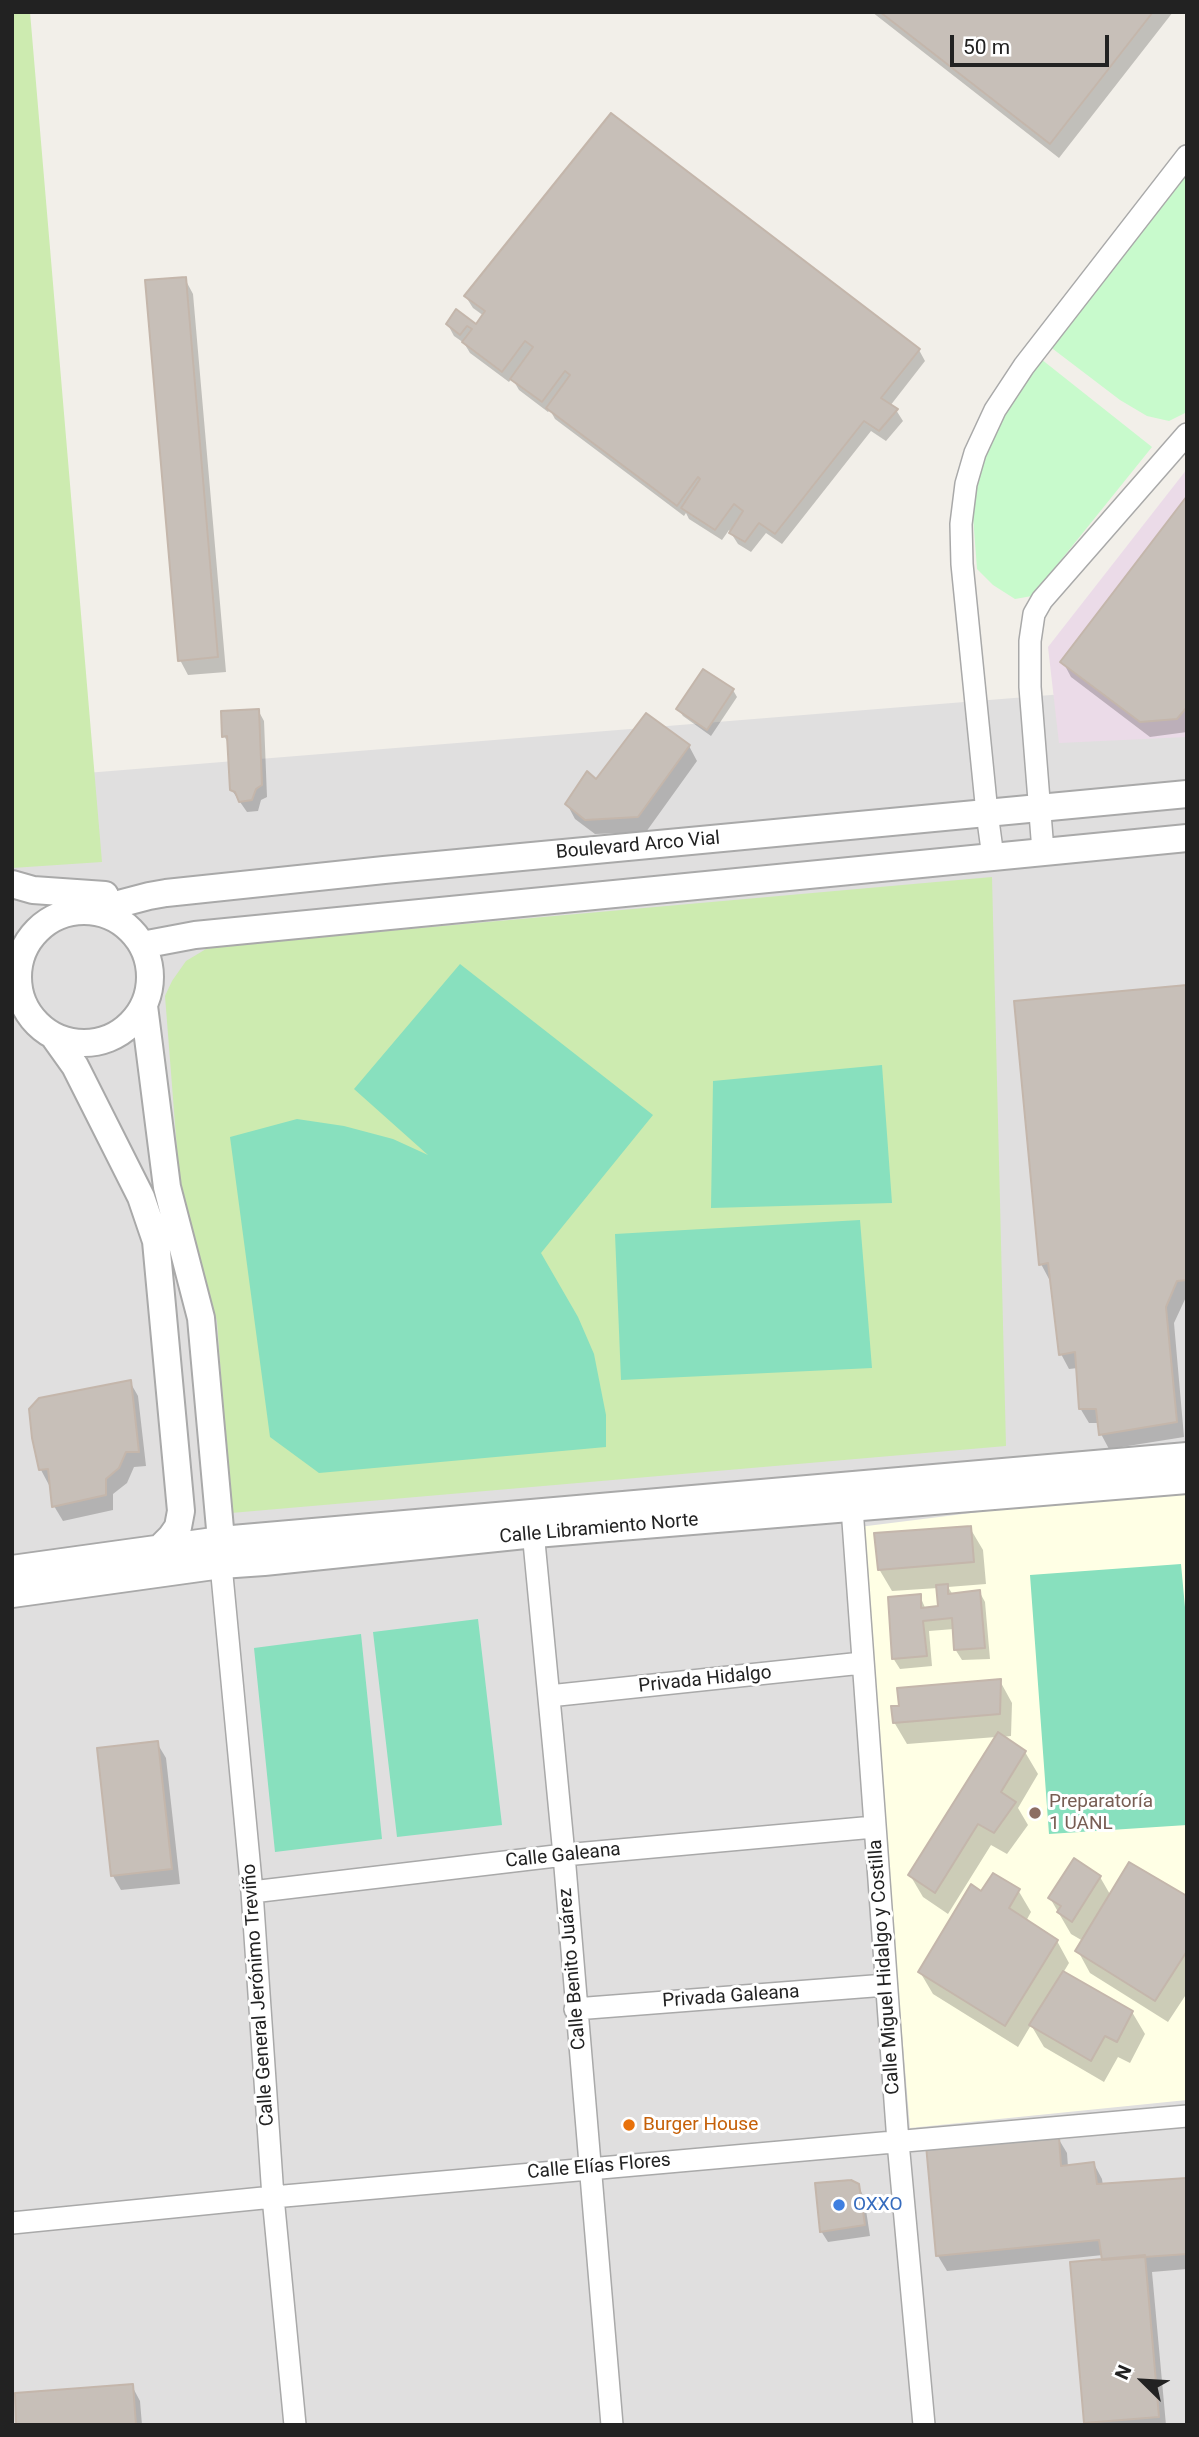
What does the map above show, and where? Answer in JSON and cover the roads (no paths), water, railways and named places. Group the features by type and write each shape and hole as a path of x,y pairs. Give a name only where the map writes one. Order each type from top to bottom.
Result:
{"street":[{"path":"993,857 962,564 961,524 966,484 975,453 995,410 1024,366 1187,156"},
{"path":"1043,851 1030,687 1030,641 1034,614 1042,600 1187,434"},
{"name":"Boulevard Arco Vial","path":"92,911 149,896 397,868 1187,794"},
{"path":"142,945 195,935 1187,838"},
{"path":"12,884 33,890 86,895 149,896"},
{"path":"92,911 112,917 129,929 142,945 149,965 149,986 144,1006 132,1023 116,1036 96,1043 75,1044 55,1038 38,1026 26,1010 18,990 15,966 35,932 52,919 71,912 92,911"},
{"path":"144,1006 167,1187 201,1318 221,1553"},
{"path":"55,1038 75,1066 141,1197 156,1241 185,1298 221,1553"},
{"path":"156,1241 181,1511 178,1527 158,1550"},
{"name":"Calle Libramiento Norte","path":"851,1497 1187,1456"},
{"name":"Calle Libramiento Norte","path":"12,1569 158,1550 221,1553 264,1562 532,1524 851,1497 1187,1480"},
{"name":"Calle Miguel Hidalgo y Costilla","path":"851,1497 898,2142 924,2425"},
{"name":"Calle Benito Juárez","path":"532,1524 564,1855 612,2425"},
{"name":"Calle Libramiento Norte","path":"12,1594 221,1553"},
{"name":"Calle General Jerónimo Treviño","path":"221,1553 252,1892 273,2197 295,2425"},
{"name":"Privada Hidalgo","path":"548,1696 862,1663"},
{"name":"Calle Galeana","path":"252,1892 564,1855 874,1827"},
{"name":"Privada Galeana","path":"576,2009 886,1984"},
{"name":"Calle Elías Flores","path":"12,2222 1187,2116"}],"place":[{"name":"Preparatoría 1 UANL","path":"1035,1813"},
{"name":"Burger House","path":"629,2125"},
{"name":"OXXO","path":"839,2205"}]}
